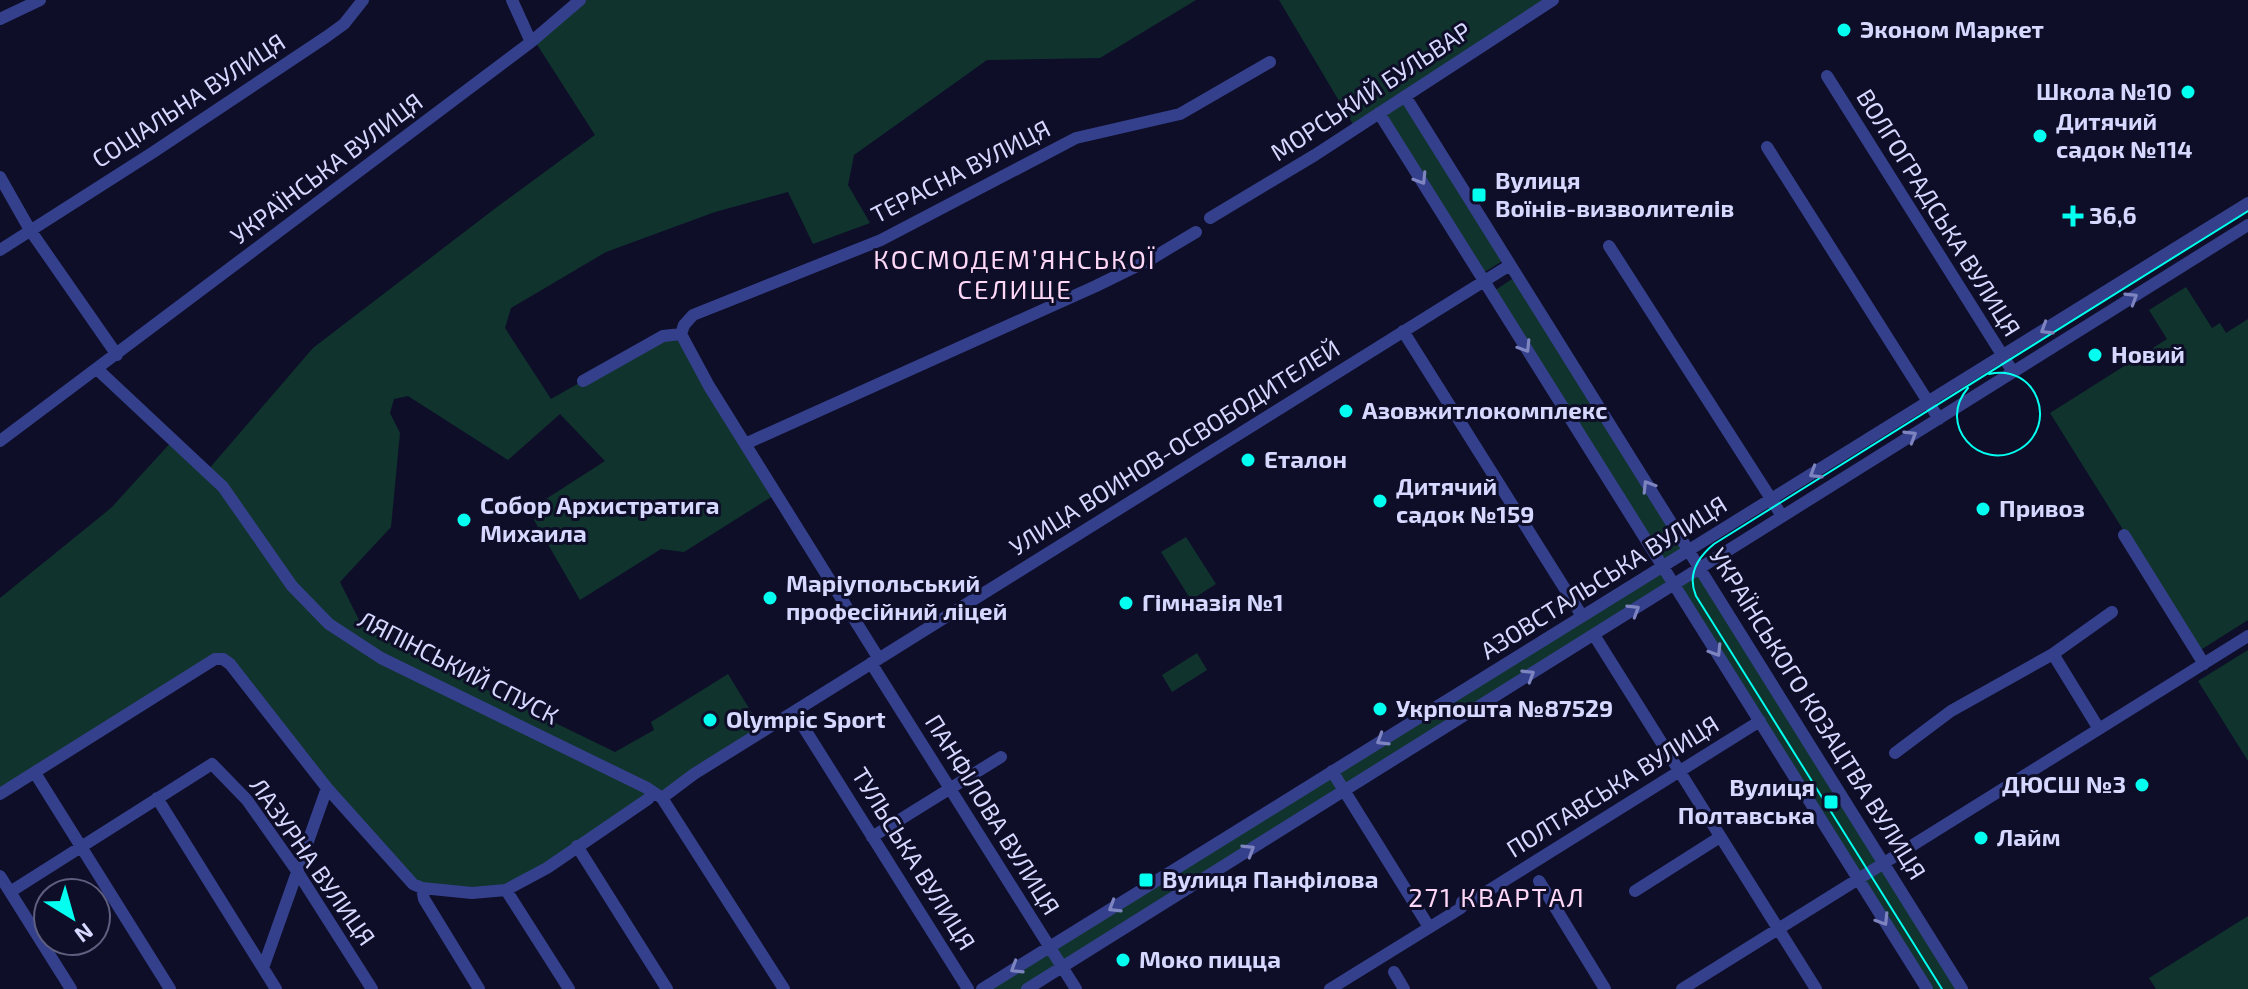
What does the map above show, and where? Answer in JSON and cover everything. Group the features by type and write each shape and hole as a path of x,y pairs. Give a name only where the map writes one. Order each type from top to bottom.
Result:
{"street":[{"path":"0,19 40,0"},
{"name":"СОЦІАЛЬНА ВУЛИЦЯ","path":"0,250 326,37 344,24 363,0"},
{"path":"512,0 531,42"},
{"name":"УКРАЇНСЬКА ВУЛИЦЯ","path":"0,441 531,42 580,0"},
{"name":"МОРСЬКИЙ БУЛЬВАР","path":"1210,218 1553,0"},
{"name":"ТЕРАСНА ВУЛИЦЯ","path":"583,381 663,336 681,334 693,315 881,240 1076,138 1176,116 1270,62"},
{"name":"ВОЛГОГРАДСЬКА ВУЛИЦЯ","path":"1827,76 2013,372"},
{"name":"УКРАЇНСЬКОГО КОЗАЦТВА ВУЛИЦЯ","path":"1405,96 1962,989"},
{"path":"1379,113 1927,989"},
{"path":"1767,147 1939,419"},
{"path":"0,177 30,230 117,355"},
{"name":"АЗОВСТАЛЬСЬКА ВУЛИЦЯ","path":"982,989 2248,203"},
{"name":"АЗОВСТАЛЬСЬКА ВУЛИЦЯ","path":"1027,989 2248,225"},
{"path":"745,444 1096,286 1196,232"},
{"path":"1609,246 1782,516"},
{"name":"УЛИЦА ВОИНОВ-ОСВОБОДИТЕЛЕЙ","path":"506,890 547,868 648,799 694,774 1510,265"},
{"path":"1403,331 1582,616"},
{"path":"681,334 875,661"},
{"name":"ЛЯПІНСЬКИЙ СПУСК","path":"97,369 223,487 292,586 329,624 381,658 658,795"},
{"path":"2124,535 2204,664"},
{"path":"1895,753 1951,711 2053,654 2112,612"},
{"path":"1594,635 1816,989"},
{"path":"1682,989 1704,983 1778,929 2248,636"},
{"path":"2053,654 2099,729"},
{"path":"0,794 215,659 223,659 327,788 413,884 422,888 472,893 506,890 569,989"},
{"name":"ПАНФІЛОВА ВУЛИЦЯ","path":"875,661 950,789 1076,989"},
{"name":"ТУЛЬСЬКА ВУЛИЦЯ","path":"794,712 968,989"},
{"name":"ПОЛТАВСЬКА ВУЛИЦЯ","path":"1330,989 1461,908 1462,902 1475,899 1760,721"},
{"path":"872,837 1001,757"},
{"name":"ЛАЗУРНА ВУЛИЦЯ","path":"157,798 212,764 247,800 297,871 372,989"},
{"path":"1332,771 1429,927"},
{"path":"35,773 170,989"},
{"path":"263,968 327,788"},
{"path":"658,795 780,988"},
{"path":"10,892 157,798 276,989"},
{"path":"1635,891 1720,837"},
{"path":"577,846 667,989"},
{"path":"0,876 71,989"},
{"path":"1539,881 1605,989"},
{"path":"1147,886 1159,906"},
{"path":"422,888 424,899 479,989"},
{"path":"1394,972 1404,989"}],"green space":[{"path":"583,0 1196,0 1100,58 987,60 854,155 848,185 870,223 813,244 788,192 715,212 606,252 511,308 505,328 551,399 671,331 776,494 684,552 661,549 580,600 534,520 546,499 605,461 560,414 508,460 408,396 394,399 390,413 400,433 391,527 340,582 362,626 615,752 654,730 651,722 728,674 763,731 506,890 413,884 223,659 0,794 0,598 111,508 174,439 208,470 313,348 595,135 536,43"},
{"path":"1279,0 1546,0 1354,126"},
{"path":"1405,101 1504,260 1483,273 1384,115"},
{"path":"1515,277 1685,550 1664,562 1494,291"},
{"path":"2186,287 2212,328 2220,323 2226,333 2248,319 2248,620 2199,651 2050,413 2167,339 2149,310"},
{"path":"1186,537 1216,584 1191,600 1161,552"},
{"path":"1662,570 1671,585 1022,989 987,989"},
{"path":"1699,572 1880,862 1859,875 1679,586"},
{"path":"2248,650 2248,761 2198,681"},
{"path":"1197,653 1207,670 1172,692 1162,675"},
{"path":"1883,867 1959,989 1930,989 1862,880"},
{"path":"2248,916 2248,989 2156,989 2149,978"}],"tram line":[{"path":"1942,989 1696,596 1693,588 1695,567 1714,544 2248,211"},
{"path":"1968,388 1959,402 1957,417 1967,441 1990,455 2005,455 2020,449 2032,438 2038,426 2040,412 2037,398 2020,378 2006,373 1989,374"}],"place":[{"name":"Эконом Маркет","path":"1844,30"},
{"name":"Школа №10","path":"2188,92"},
{"name":"Дитячий садок №114","path":"2040,136"},
{"name":"Вулиця Воїнів-визволителів","path":"1479,195"},
{"name":"36,6","path":"2073,216"},
{"name":"Новий","path":"2095,355"},
{"name":"Азовжитлокомплекс","path":"1346,411"},
{"name":"Еталон","path":"1248,460"},
{"name":"Дитячий садок №159","path":"1380,501"},
{"name":"Привоз","path":"1983,509"},
{"name":"Собор Архистратига Михаила","path":"464,520"},
{"name":"Маріупольський професійний ліцей","path":"770,598"},
{"name":"Гімназія №1","path":"1126,603"},
{"name":"Укрпошта №87529","path":"1380,709"},
{"name":"Olympic Sport","path":"710,720"},
{"name":"ДЮСШ №3","path":"2142,785"},
{"name":"Вулиця Полтавська","path":"1831,802"},
{"name":"Лайм","path":"1981,838"},
{"name":"Вулиця Панфілова","path":"1146,880"},
{"name":"Моко пицца","path":"1123,960"}],"district":[{"name":"КОСМОДЕМ’ЯНСЬКОЇ СЕЛИЩЕ","path":"1015,275"},
{"name":"271 КВАРТАЛ","path":"1497,898"}]}
